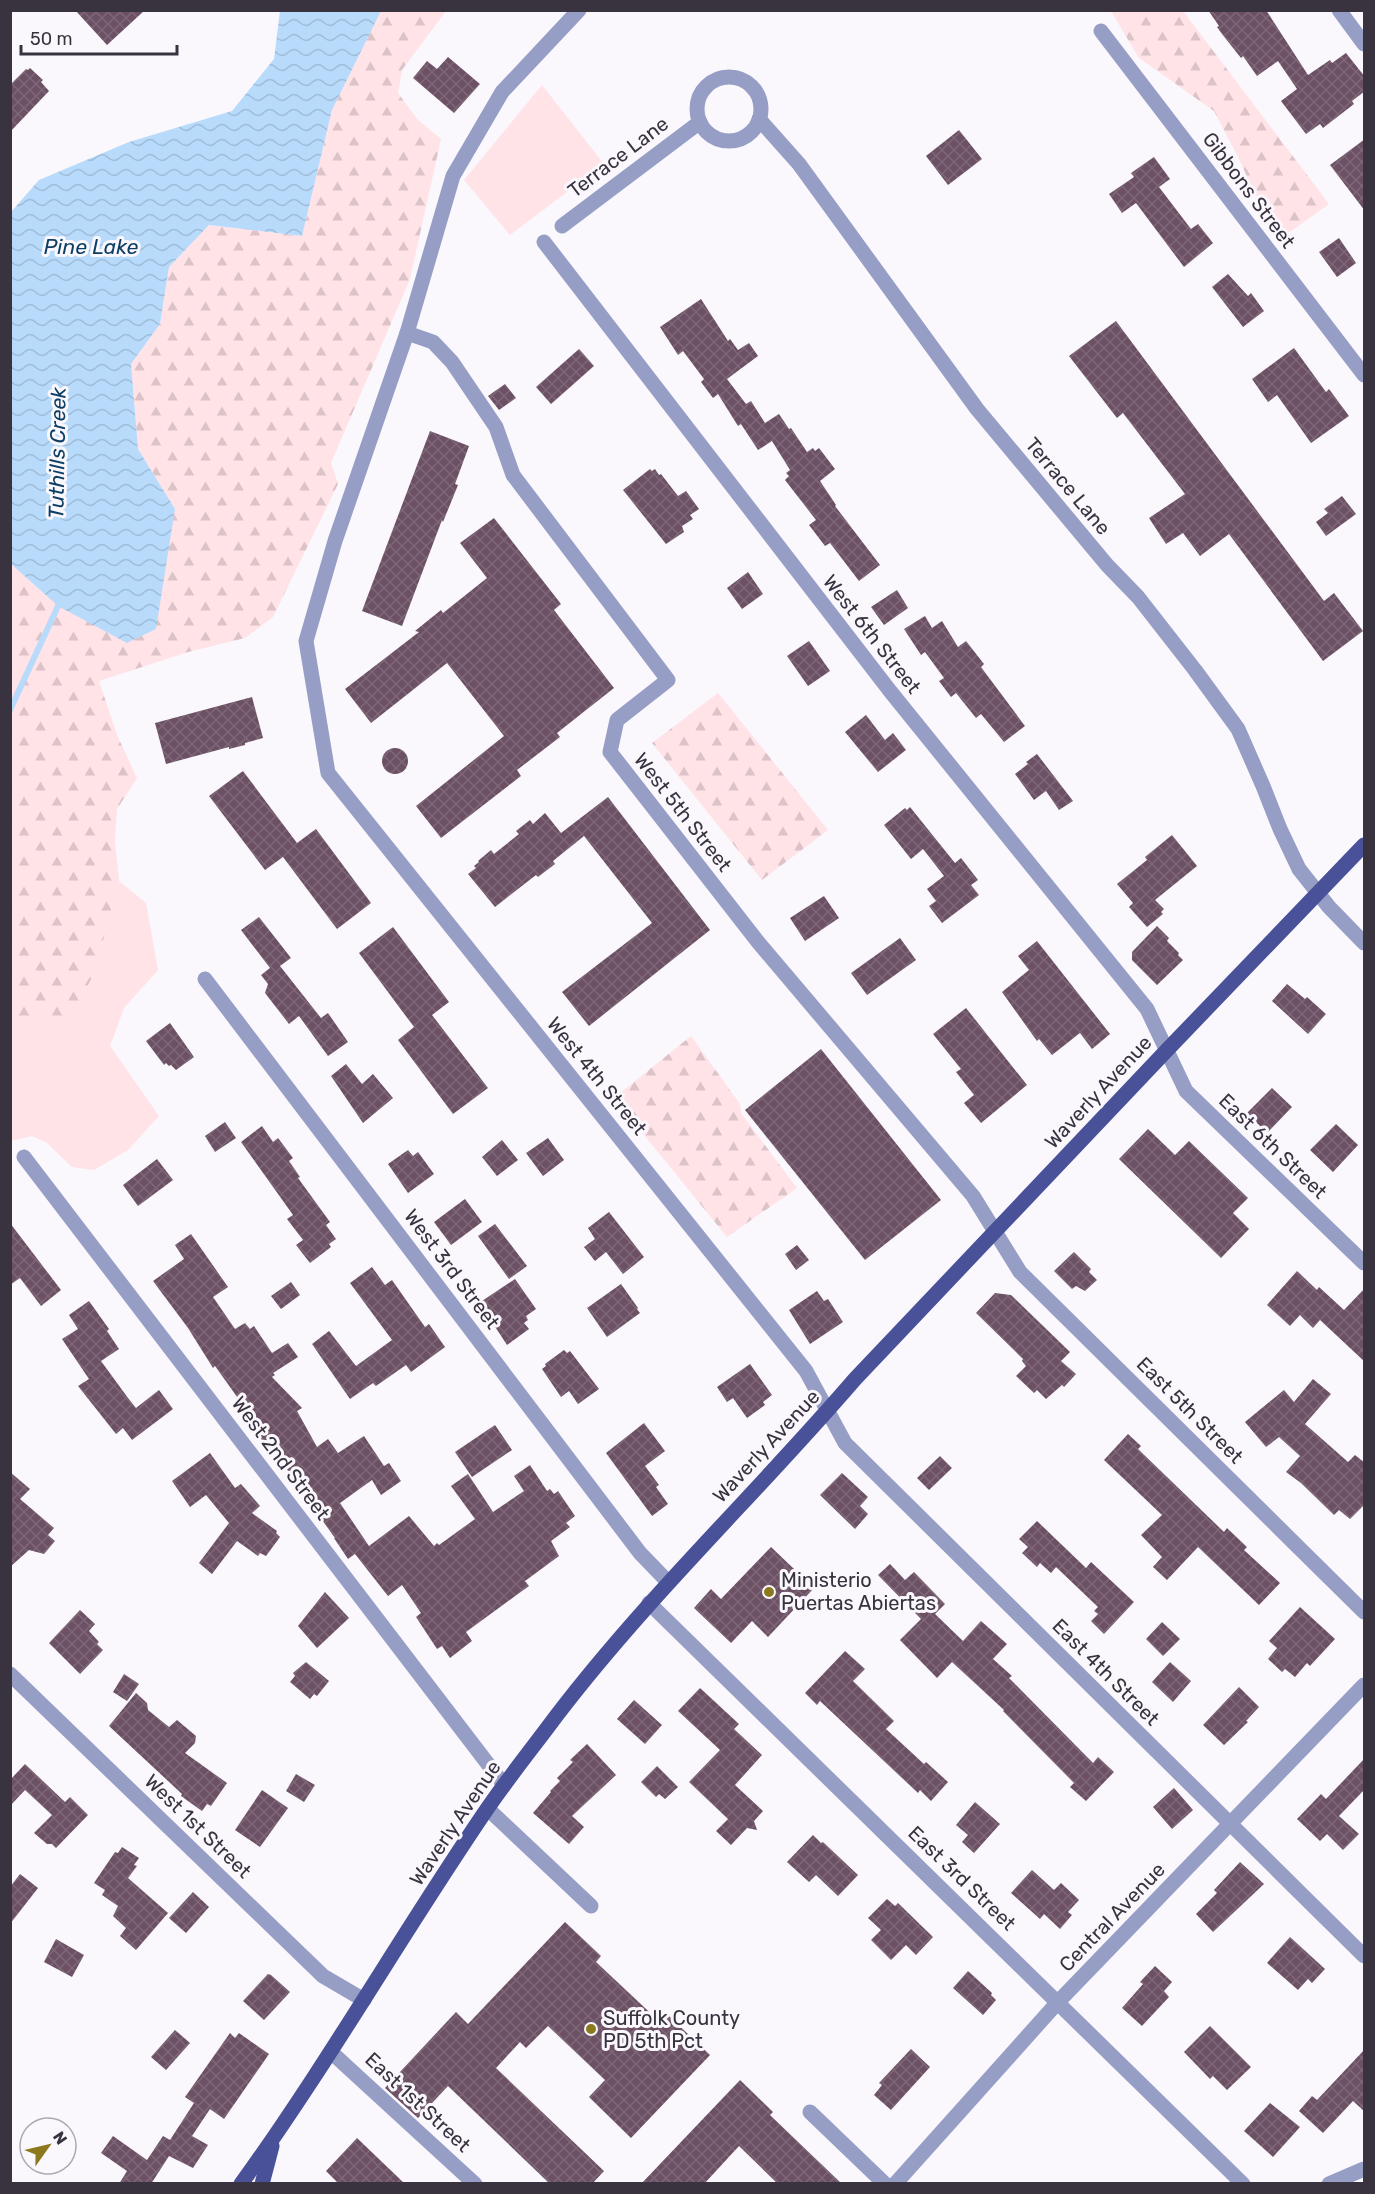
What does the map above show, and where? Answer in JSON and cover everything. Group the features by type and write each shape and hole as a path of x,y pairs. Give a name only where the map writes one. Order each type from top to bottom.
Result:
{"main road":[{"name":"Waverly Avenue","path":"241,2184 331,2052 504,1785 604,1656 668,1582 855,1379 1365,845"},
{"name":"Waverly Avenue","path":"262,2184 274,2138"}],"street":[{"path":"407,333 453,176 502,92 579,10"},
{"path":"1339,10 1365,44"},
{"name":"Gibbons Street","path":"1101,31 1365,375"},
{"name":"Terrace Lane","path":"728,77 738,79 754,90 759,99 759,119 754,129 746,136 736,140 725,141 714,138 700,122 697,111 698,101 710,84 728,77"},
{"name":"Terrace Lane","path":"759,119 799,164 977,409 1107,565 1138,597 1232,720 1238,729 1293,857 1318,893 1365,943"},
{"name":"Terrace Lane","path":"562,226 700,122"},
{"name":"West 6th Street","path":"544,242 890,691 1147,1009 1167,1050"},
{"name":"West 4th Street","path":"407,333 335,541 306,641 328,773 806,1371 828,1410"},
{"name":"West 5th Street","path":"407,333 433,342 452,362 496,427 513,475 668,680 616,720 609,752 758,942 974,1196 995,1231"},
{"name":"West 3rd Street","path":"205,979 640,1553 668,1582"},
{"name":"East 6th Street","path":"1167,1050 1186,1091 1365,1263"},
{"name":"West 2nd Street","path":"24,1157 504,1785"},
{"name":"East 5th Street","path":"995,1231 1020,1272 1365,1612"},
{"name":"East 4th Street","path":"828,1410 845,1443 852,1451 1365,1956"},
{"name":"East 3rd Street","path":"650,1603 1243,2184"},
{"name":"West 1st Street","path":"10,1674 323,1976 364,2000"},
{"name":"Central Avenue","path":"895,2184 1059,2002 1365,1685"},
{"path":"488,1809 591,1906"},
{"name":"East 1st Street","path":"331,2052 475,2184"},
{"path":"810,2112 885,2184"},
{"path":"1329,2184 1365,2169"}],"green space":[{"path":"381,11 446,11 402,70 398,93 418,120 441,139 410,279 331,463 338,484 273,617 245,638 188,652 99,681 117,735 137,778 117,809 115,841 119,881 95,971 74,1014 11,1027 11,564 58,606 175,509 138,449 131,364 160,324 169,267 209,225 302,236 332,110"},
{"path":"1111,11 1183,11 1329,204 1276,242 1240,161 1214,111 1139,58"},
{"path":"542,85 604,164 510,235 464,180"},
{"path":"718,693 828,830 762,880 652,743"},
{"path":"119,881 146,903 158,970 124,1008 110,1046 159,1116 128,1150 94,1170 72,1167 47,1143 32,1136 11,1141 11,1027 74,1014 95,971"},
{"path":"691,1036 740,1104 741,1113 797,1188 727,1237 614,1098"}],"water":[{"name":"Pine Lake","path":"280,11 381,11 332,110 302,236 209,225 169,267 160,324 131,364 138,449 175,509 156,629 127,643 58,606 11,564 11,212 39,180 129,142 232,111 274,59"}],"building":[{"path":"75,10 145,10 107,45"},
{"path":"1208,10 1266,10 1308,75 1330,60 1332,63 1346,53 1365,77 1365,91 1352,101 1354,104 1323,128 1320,124 1306,134 1281,101 1297,89 1278,61 1257,76 1243,56 1241,58 1222,34"},
{"path":"448,57 480,84 454,113 413,78 427,61 437,69"},
{"path":"30,68 43,80 41,82 49,91 10,132 10,85 26,69"},
{"path":"959,130 982,159 948,185 926,156"},
{"path":"1365,139 1365,211 1330,165"},
{"path":"1154,157 1170,179 1159,187 1191,229 1198,224 1213,243 1184,267 1136,203 1122,213 1109,194 1134,177 1131,173"},
{"path":"1339,238 1356,263 1337,277 1319,252"},
{"path":"1228,274 1248,296 1251,293 1264,311 1243,327 1212,287"},
{"path":"701,299 728,341 730,339 738,350 749,343 758,356 727,379 746,404 751,401 765,423 779,414 807,452 813,448 815,451 819,448 835,469 820,481 835,506 880,565 859,581 830,543 825,546 809,525 816,520 785,480 789,476 786,473 790,470 772,441 758,450 741,424 738,426 718,394 713,398 701,382 704,379 683,351 678,355 660,327"},
{"path":"1116,321 1324,601 1334,593 1363,631 1323,661 1229,534 1200,556 1183,533 1166,544 1149,518 1185,494 1123,413 1117,418 1069,356"},
{"path":"1294,348 1326,392 1329,389 1349,416 1311,443 1277,395 1268,402 1252,379"},
{"path":"579,349 594,366 551,404 536,387"},
{"path":"505,384 516,398 499,410 488,396"},
{"path":"430,431 469,446 455,484 458,485 443,522 442,520 402,626 362,611"},
{"path":"650,469 652,471 655,469 659,475 661,474 678,496 686,491 699,509 690,515 693,519 682,526 684,532 666,544 623,490"},
{"path":"1342,496 1356,514 1326,536 1316,522 1328,513 1324,509"},
{"path":"494,518 561,604 554,610 614,688 557,733 560,737 517,770 521,776 441,838 416,806 504,736 447,663 371,723 345,689 419,632 415,631 441,610 443,613 487,578 460,543"},
{"path":"748,572 763,594 742,609 727,588"},
{"path":"897,590 908,608 884,625 871,607"},
{"path":"925,616 932,628 942,621 958,647 966,641 984,664 981,667 1025,726 1004,742 981,714 976,718 956,693 951,697 939,681 944,678 925,652 921,655 904,629"},
{"path":"809,641 830,671 808,686 787,656"},
{"path":"252,697 263,738 245,743 245,745 166,764 155,723"},
{"path":"866,715 885,740 893,733 906,750 878,772 845,732"},
{"path":"395,748 404,752 408,761 404,770 395,774 386,770 382,761 386,752"},
{"path":"1037,754 1073,801 1059,810 1046,791 1034,800 1015,774"},
{"path":"243,771 297,843 316,829 371,903 337,929 283,857 265,870 209,796"},
{"path":"608,797 710,930 589,1026 562,992 652,923 584,836 553,861 555,864 538,877 536,875 495,907 468,874 491,850 494,854 519,834 516,831 530,820 533,824 545,813 561,833"},
{"path":"910,807 955,863 961,858 978,880 971,885 979,895 942,923 929,906 936,901 927,889 944,876 923,849 911,859 884,825 905,808 907,810"},
{"path":"1172,835 1197,866 1155,900 1164,909 1161,912 1163,914 1147,927 1129,907 1133,903 1117,884 1147,860 1145,857"},
{"path":"824,896 839,918 805,941 790,918"},
{"path":"259,917 291,958 280,966 321,1018 328,1013 348,1042 328,1056 299,1016 289,1024 265,993 268,984 261,975 270,968 241,930"},
{"path":"1157,926 1169,938 1167,941 1183,960 1157,985 1132,960 1132,952"},
{"path":"393,927 449,1002 432,1015 488,1088 453,1114 398,1040 414,1027 359,953"},
{"path":"900,938 916,960 867,995 851,973"},
{"path":"1037,941 1110,1034 1092,1049 1080,1033 1052,1055 1039,1039 1037,1041 1002,992 1029,970 1018,956"},
{"path":"1287,984 1305,999 1307,997 1326,1014 1308,1034 1272,1001"},
{"path":"966,1008 1027,1085 981,1123 964,1103 974,1095 956,1072 961,1069 933,1034"},
{"path":"170,1023 194,1057 176,1070 171,1065 166,1063 164,1065 146,1041"},
{"path":"821,1049 941,1200 865,1260 745,1110"},
{"path":"346,1064 362,1084 373,1074 393,1098 363,1123 331,1076"},
{"path":"1272,1088 1292,1107 1267,1133 1247,1113"},
{"path":"225,1122 236,1138 215,1152 205,1136"},
{"path":"1336,1124 1358,1145 1333,1172 1310,1150"},
{"path":"262,1126 273,1142 278,1138 293,1158 289,1161 300,1177 298,1178 330,1222 326,1225 336,1239 329,1244 331,1247 310,1263 296,1245 303,1240 287,1219 293,1215 241,1142"},
{"path":"1148,1129 1175,1155 1189,1141 1248,1198 1233,1213 1249,1229 1221,1258 1119,1159"},
{"path":"548,1138 564,1160 543,1176 526,1153"},
{"path":"502,1140 518,1160 497,1176 482,1157"},
{"path":"408,1150 413,1156 418,1152 434,1174 408,1193 388,1164"},
{"path":"157,1159 173,1180 138,1206 123,1185"},
{"path":"465,1199 482,1222 451,1245 434,1222"},
{"path":"609,1212 644,1257 623,1274 606,1252 595,1261 584,1247 595,1239 588,1228"},
{"path":"10,1223 61,1290 41,1306 20,1278 10,1285"},
{"path":"495,1224 527,1266 509,1279 478,1236"},
{"path":"191,1234 228,1287 213,1297 235,1329 245,1323 250,1329 254,1326 272,1353 288,1343 298,1357 273,1373 275,1375 272,1377 302,1408 297,1411 317,1447 328,1439 338,1453 364,1436 384,1466 389,1463 401,1481 381,1495 372,1480 340,1503 369,1546 409,1516 434,1546 437,1543 439,1545 475,1519 451,1486 468,1474 493,1512 524,1491 514,1476 530,1465 547,1491 550,1489 554,1494 558,1491 575,1516 566,1523 570,1527 551,1541 559,1556 525,1581 529,1586 466,1632 472,1641 450,1658 442,1646 437,1649 416,1617 421,1613 402,1585 388,1596 355,1554 348,1559 307,1499 312,1495 294,1469 289,1472 267,1443 265,1445 250,1421 253,1420 215,1366 213,1368 188,1328 153,1281 184,1259 175,1245"},
{"path":"797,1245 809,1260 796,1270 785,1254"},
{"path":"1074,1252 1091,1269 1089,1272 1097,1280 1085,1291 1076,1286 1072,1289 1054,1271"},
{"path":"372,1267 385,1285 392,1280 425,1327 429,1324 445,1347 411,1372 406,1365 376,1386 373,1383 350,1399 312,1344 329,1331 356,1366 392,1340 350,1283"},
{"path":"1297,1271 1317,1290 1319,1287 1344,1310 1365,1288 1365,1362 1320,1320 1313,1328 1300,1315 1290,1326 1267,1305"},
{"path":"515,1279 536,1309 526,1316 528,1320 524,1323 529,1329 507,1345 492,1322 495,1320 482,1301"},
{"path":"291,1282 300,1295 281,1309 271,1296"},
{"path":"621,1284 640,1313 607,1337 587,1308"},
{"path":"817,1291 824,1301 828,1299 843,1322 810,1344 789,1310"},
{"path":"995,1293 1011,1295 1070,1352 1061,1361 1076,1374 1064,1387 1062,1385 1046,1399 1037,1390 1034,1393 1016,1376 1026,1366 1023,1359 976,1313"},
{"path":"89,1301 109,1329 107,1331 119,1349 101,1361 128,1398 136,1408 159,1390 173,1409 132,1440 123,1428 116,1434 78,1386 89,1379 62,1339 78,1329 69,1315"},
{"path":"564,1350 567,1353 570,1351 599,1389 578,1404 569,1391 561,1397 542,1369 546,1366 545,1364"},
{"path":"750,1364 772,1395 763,1402 765,1405 747,1418 733,1398 727,1402 717,1387"},
{"path":"1313,1379 1331,1394 1305,1424 1348,1462 1355,1455 1365,1463 1365,1504 1350,1519 1339,1510 1334,1515 1301,1483 1286,1472 1300,1456 1279,1437 1266,1447 1245,1422 1284,1390 1294,1402"},
{"path":"644,1423 665,1451 645,1466 659,1485 656,1487 668,1504 652,1516 606,1453"},
{"path":"495,1425 512,1450 472,1477 455,1452"},
{"path":"1128,1434 1141,1446 1138,1449 1224,1532 1227,1528 1247,1547 1244,1550 1280,1583 1259,1605 1198,1547 1167,1580 1153,1567 1162,1557 1141,1535 1162,1515 1104,1460"},
{"path":"210,1453 235,1488 241,1484 260,1506 252,1513 277,1531 280,1537 266,1556 260,1553 258,1556 237,1541 212,1574 199,1563 229,1523 206,1495 190,1507 172,1481"},
{"path":"940,1456 952,1468 929,1490 917,1478"},
{"path":"10,1472 30,1489 20,1499 54,1528 48,1535 55,1541 44,1554 29,1550 10,1567"},
{"path":"842,1473 868,1497 860,1506 868,1514 855,1529 820,1495"},
{"path":"1037,1521 1086,1568 1091,1562 1134,1602 1104,1634 1091,1621 1098,1614 1094,1611 1098,1607 1056,1567 1051,1573 1040,1563 1037,1567 1022,1553 1028,1547 1019,1539"},
{"name":"Ministerio Puertas Abiertas","path":"771,1547 814,1588 768,1637 752,1621 731,1643 694,1608 711,1589 721,1599"},
{"path":"890,1564 905,1580 914,1572 945,1604 935,1614 963,1641 981,1621 1007,1644 993,1659 1012,1676 1009,1678 1093,1763 1098,1757 1114,1772 1086,1801 1070,1787 1074,1783 1004,1710 952,1662 937,1678 900,1640 921,1619 878,1575"},
{"path":"325,1592 349,1618 317,1648 298,1626"},
{"path":"1300,1607 1335,1639 1310,1666 1307,1663 1295,1677 1285,1669 1282,1672 1268,1659 1277,1648 1269,1641"},
{"path":"80,1610 95,1624 89,1631 103,1650 80,1674 49,1643"},
{"path":"1162,1622 1180,1639 1163,1656 1146,1639"},
{"path":"845,1651 865,1669 853,1681 894,1721 886,1729 924,1764 926,1762 948,1782 931,1801 920,1790 918,1793 820,1701 817,1705 805,1693"},
{"path":"306,1662 329,1681 317,1696 314,1694 310,1699 290,1682 295,1676 293,1673"},
{"path":"1170,1662 1191,1681 1173,1702 1152,1682"},
{"path":"124,1674 139,1684 127,1701 113,1692"},
{"path":"1239,1687 1259,1707 1246,1721 1248,1722 1224,1745 1203,1725"},
{"path":"700,1688 739,1724 734,1729 762,1755 735,1785 763,1811 754,1821 757,1830 747,1828 731,1845 716,1831 728,1819 689,1782 720,1750 678,1711"},
{"path":"136,1693 147,1703 148,1710 169,1727 177,1720 196,1736 195,1743 185,1753 227,1783 211,1806 207,1804 202,1811 181,1796 182,1794 109,1726"},
{"path":"634,1700 662,1725 645,1744 617,1719"},
{"path":"587,1744 616,1775 572,1816 584,1827 569,1844 533,1813 560,1781 557,1778 573,1762 570,1760"},
{"path":"1365,1758 1365,1789 1339,1816 1359,1834 1343,1850 1327,1834 1320,1841 1297,1819 1321,1794 1326,1799"},
{"path":"25,1764 65,1802 70,1797 88,1815 56,1848 34,1833 52,1815 25,1790 10,1806 10,1780"},
{"path":"657,1766 678,1787 665,1799 659,1794 656,1797 641,1782"},
{"path":"296,1774 315,1785 304,1802 286,1791"},
{"path":"1174,1788 1193,1810 1172,1829 1153,1807"},
{"path":"262,1790 288,1808 260,1847 235,1830"},
{"path":"975,1802 1000,1824 974,1853 962,1842 968,1835 956,1825"},
{"path":"813,1835 858,1875 838,1896 816,1875 809,1882 787,1862"},
{"path":"122,1847 139,1858 134,1865 137,1866 128,1878 168,1913 136,1950 120,1936 126,1928 113,1916 118,1906 102,1895 105,1890 94,1883 115,1852 118,1853"},
{"path":"1240,1862 1264,1884 1213,1932 1196,1914 1217,1893 1214,1890"},
{"path":"1032,1870 1054,1890 1061,1883 1079,1900 1068,1912 1072,1915 1060,1929 1044,1914 1040,1919 1011,1893"},
{"path":"20,1874 38,1888 10,1924 10,1887"},
{"path":"193,1892 209,1907 186,1933 169,1918"},
{"path":"887,1899 895,1906 898,1903 933,1937 916,1955 906,1945 891,1960 871,1940 881,1930 868,1918"},
{"path":"565,1922 601,1956 596,1962 661,2023 668,2015 710,2055 631,2138 589,2097 605,2080 548,2026 526,2048 520,2042 496,2068 604,2171 592,2184 550,2184 448,2086 418,2118 385,2088 456,2012 468,2024"},
{"path":"1290,1937 1325,1969 1312,1983 1308,1979 1298,1990 1267,1963"},
{"path":"56,1939 84,1955 72,1977 44,1962"},
{"path":"1155,1966 1172,1982 1164,1991 1169,1997 1142,2026 1122,2008 1143,1984 1140,1982"},
{"path":"968,1971 992,1993 991,1995 996,2000 983,2015 953,1988"},
{"path":"268,1974 290,1992 264,2020 243,2001"},
{"path":"1210,2026 1251,2067 1227,2090 1213,2076 1210,2079 1184,2052"},
{"path":"175,2030 190,2043 166,2070 151,2057"},
{"path":"230,2033 235,2038 239,2033 269,2054 224,2119 210,2109 192,2136 208,2145 193,2168 169,2156 151,2184 119,2184 127,2171 101,2153 113,2136 147,2160 163,2136 170,2140 194,2103 185,2097"},
{"path":"911,2049 930,2067 891,2110 874,2095 882,2085 879,2083"},
{"path":"1365,2049 1365,2112 1353,2101 1323,2133 1299,2111 1312,2096 1317,2100"},
{"path":"740,2080 773,2112 770,2115 842,2184 778,2184 739,2146 704,2184 641,2184"},
{"path":"1270,2103 1300,2127 1273,2157 1244,2131"},
{"path":"357,2138 405,2184 339,2184 326,2171"}],"waterway":[{"name":"Tuthills Creek","path":"10,710 58,606 58,600"}],"place":[{"name":"Ministerio Puertas Abiertas","path":"769,1592"},
{"name":"Suffolk County PD 5th Pct","path":"591,2029"}]}
